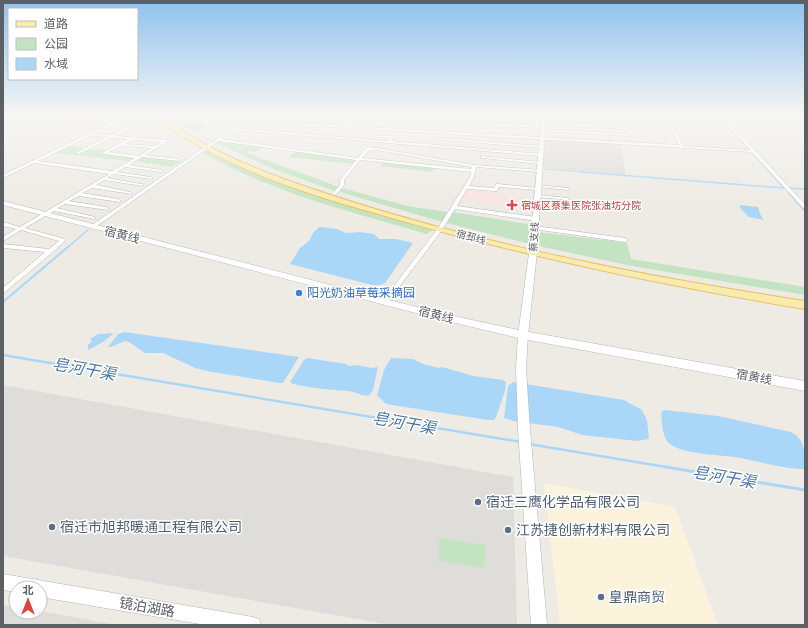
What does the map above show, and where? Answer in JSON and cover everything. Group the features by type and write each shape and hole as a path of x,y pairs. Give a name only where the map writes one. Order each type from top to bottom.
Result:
{"main road":[{"name":"宿邳线","path":"213,144 276,174 362,204 441,227"},
{"name":"宿邳线","path":"213,144 257,170 318,193 441,227 664,281 805,305"},
{"name":"宿黄线","path":"5,205 49,212 93,223 385,302 523,335 805,386"},
{"name":"宿邳线","path":"534,250 702,284 805,300"}],"street":[{"path":"3,177 69,144"},
{"path":"78,153 96,144"},
{"path":"121,144 104,153 179,160"},
{"path":"3,239 160,144"},
{"path":"93,223 212,144"},
{"path":"215,144 359,159 474,168 539,171"},
{"path":"334,194 342,184 342,180 371,144"},
{"path":"413,144 541,151"},
{"path":"486,144 541,151"},
{"name":"蔡支线","path":"539,625 524,429 521,368 523,335 534,250 542,144"},
{"path":"652,144 751,151"},
{"path":"745,144 805,207"},
{"path":"125,145 155,147"},
{"path":"366,150 377,149 474,168"},
{"path":"482,157 540,162"},
{"path":"33,162 152,178"},
{"path":"124,166 162,171"},
{"path":"385,302 441,227 472,177 474,168"},
{"path":"103,179 141,185"},
{"path":"466,187 495,190 498,185 538,191 568,199"},
{"path":"91,186 130,193"},
{"path":"538,191 568,189"},
{"path":"78,194 118,200"},
{"path":"65,202 106,209"},
{"path":"453,207 536,219"},
{"path":"3,224 63,240 3,292"},
{"path":"535,228 625,240"},
{"path":"3,246 51,251"},
{"name":"镜泊湖路","path":"48,590 253,625"}],"shaded area":[{"path":"545,144 620,144 626,175 543,168"},
{"name":"宿城区蔡集医院张油坊分院","path":"467,190 531,197 529,210 460,199"},
{"name":"江苏捷创新材料有限公司","path":"3,385 513,477 517,625 391,625 3,556"},
{"path":"544,483 675,507 718,625 560,625"},
{"path":"3,605 8,606 8,620 48,620 48,612 117,625 3,625"}],"green space":[{"path":"219,144 263,146 254,152 250,151 247,153 339,187 335,191 274,169"},
{"path":"69,146 108,151 104,153 137,157 130,161 55,153"},
{"path":"206,149 289,185 367,211 432,230 427,234 341,209 283,190 228,166 202,152"},
{"path":"297,151 358,159 354,164 289,157"},
{"path":"143,156 181,161 172,167 135,161"},
{"path":"384,162 434,167 432,172 381,166"},
{"path":"342,188 407,206 447,212 442,222 340,192"},
{"path":"453,212 533,225 530,244 447,223"},
{"path":"538,232 627,243 631,259 805,287 805,295 632,266 543,247 538,244"},
{"path":"440,538 486,545 484,568 438,561"}],"water":[{"path":"741,205 758,207 764,220 749,217 739,207"},
{"path":"319,227 337,229 346,233 360,232 374,234 379,239 396,239 413,243 385,283 376,286 290,264 300,248 309,241 313,233"},
{"path":"124,332 299,357 283,383 279,383 195,368 163,353 145,353 129,342 125,341 108,347 118,334"},
{"path":"98,334 113,334 103,342 88,350 88,345 92,341 90,339"},
{"path":"307,358 347,364 348,366 358,365 371,368 378,367 373,390 370,395 364,395 349,391 321,389 293,384 290,382 304,360"},
{"path":"391,358 413,359 423,364 439,368 442,367 474,376 503,380 506,382 505,391 496,417 494,420 488,420 386,404 377,395 384,370"},
{"path":"513,382 624,400 642,410 647,420 649,439 637,441 582,435 558,427 513,421 504,418 508,386"},
{"path":"665,410 718,416 791,432 800,439 804,448 805,469 796,469 735,457 711,455 683,450 670,444 665,438 661,412"}],"waterway":[{"path":"744,144 770,173"},
{"path":"544,169 594,173"},
{"path":"581,172 784,188 770,172"},
{"path":"790,188 805,189"},
{"path":"788,192 805,211"},
{"path":"68,247 88,230"},
{"path":"3,302 69,246"},
{"name":"皂河干渠","path":"3,355 521,442"},
{"name":"皂河干渠","path":"529,444 669,467"},
{"name":"皂河干渠","path":"669,467 805,490"}],"place":[{"name":"宿城区蔡集医院张油坊分院","path":"512,205"},
{"name":"阳光奶油草莓采摘园","path":"299,293"},
{"name":"宿迁三鹰化学品有限公司","path":"478,502"},
{"name":"宿迁市旭邦暖通工程有限公司","path":"52,527"},
{"name":"江苏捷创新材料有限公司","path":"508,530"},
{"name":"皇鼎商贸","path":"601,597"}]}
